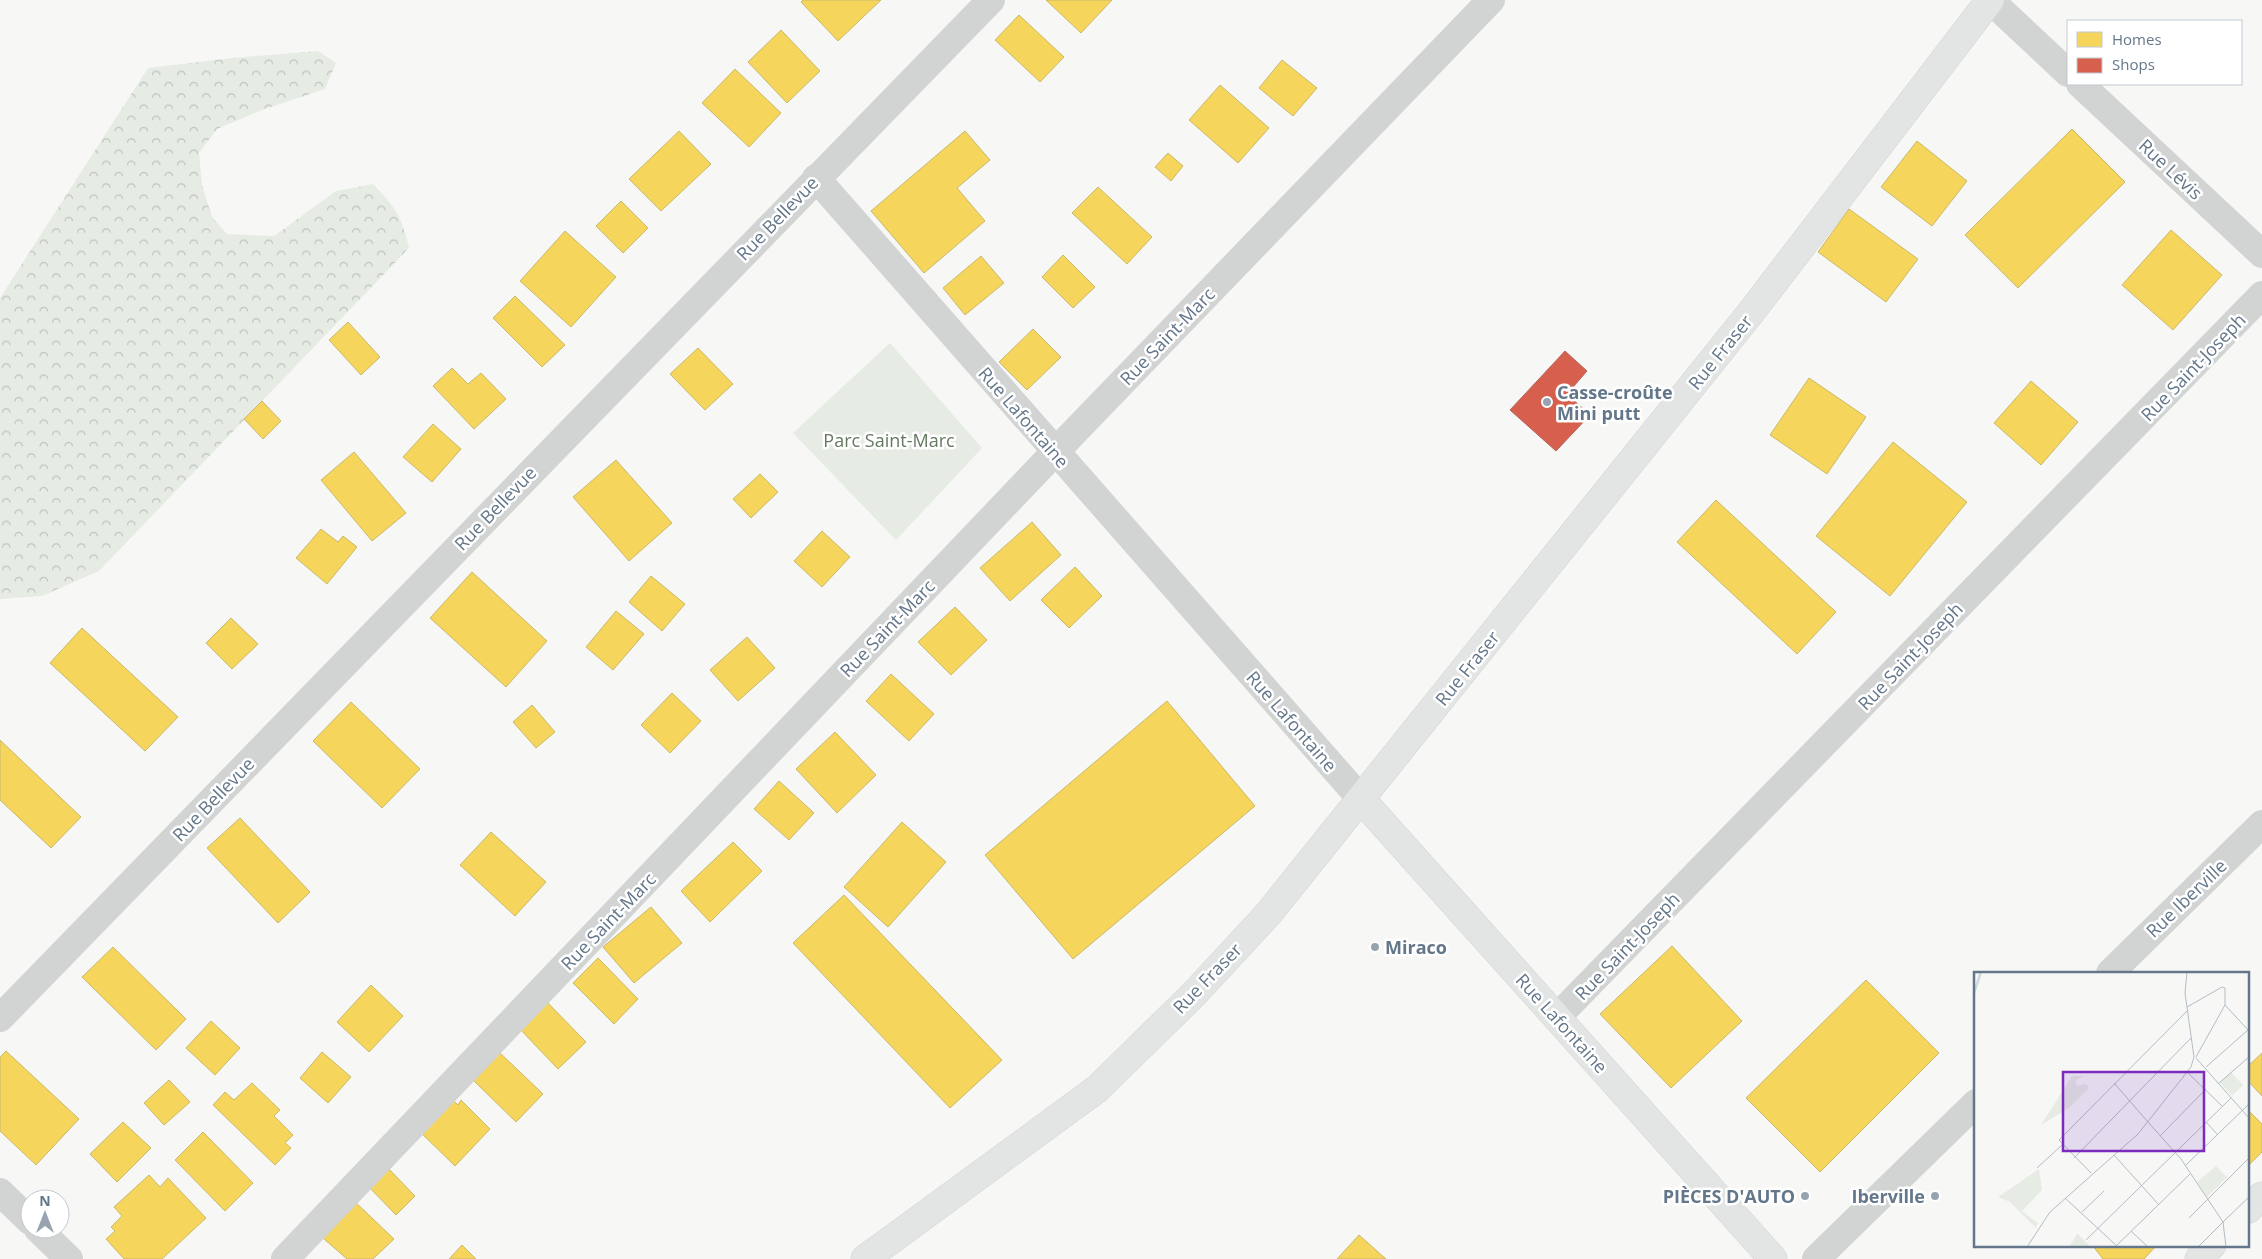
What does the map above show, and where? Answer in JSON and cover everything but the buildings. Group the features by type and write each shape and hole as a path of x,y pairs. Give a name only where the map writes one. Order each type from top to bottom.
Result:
{"main road":[{"name":"Rue Fraser","path":"865,1259 1097,1089 1194,994 1269,913 1752,311 1990,0"},
{"name":"Rue Lafontaine","path":"1361,799 1773,1259"},
{"path":"2250,1207 2262,1196"},
{"path":"2199,1259 2211,1246"}],"street":[{"name":"Rue Bellevue","path":"0,1018 816,178 992,0"},
{"name":"Rue Saint-Marc","path":"285,1259 1055,452 1492,0"},
{"path":"1990,0 2067,72"},
{"name":"Rue Lévis","path":"2081,85 2262,254"},
{"name":"Rue Lafontaine","path":"816,178 1361,799"},
{"name":"Rue Saint-Joseph","path":"1557,1017 2262,296"},
{"name":"Rue Iberville","path":"2111,972 2262,824"},
{"path":"1816,1259 1974,1105"},
{"path":"0,1192 20,1211"},
{"path":"48,1239 69,1259"}],"green space":[{"path":"318,51 336,63 325,89 262,110 217,129 199,153 202,185 212,217 227,234 274,236 336,191 373,184 397,213 404,228 409,248 99,571 42,596 0,599 0,298 148,68 232,58"},
{"name":"Parc Saint-Marc","path":"890,343 982,448 896,540 793,433"}],"place":[{"name":"Casse-croûte Mini putt","path":"1547,402"},
{"name":"Miraco","path":"1375,947"},
{"name":"PIÈCES D'AUTO","path":"1805,1196"},
{"name":"Iberville","path":"1935,1196"}]}
